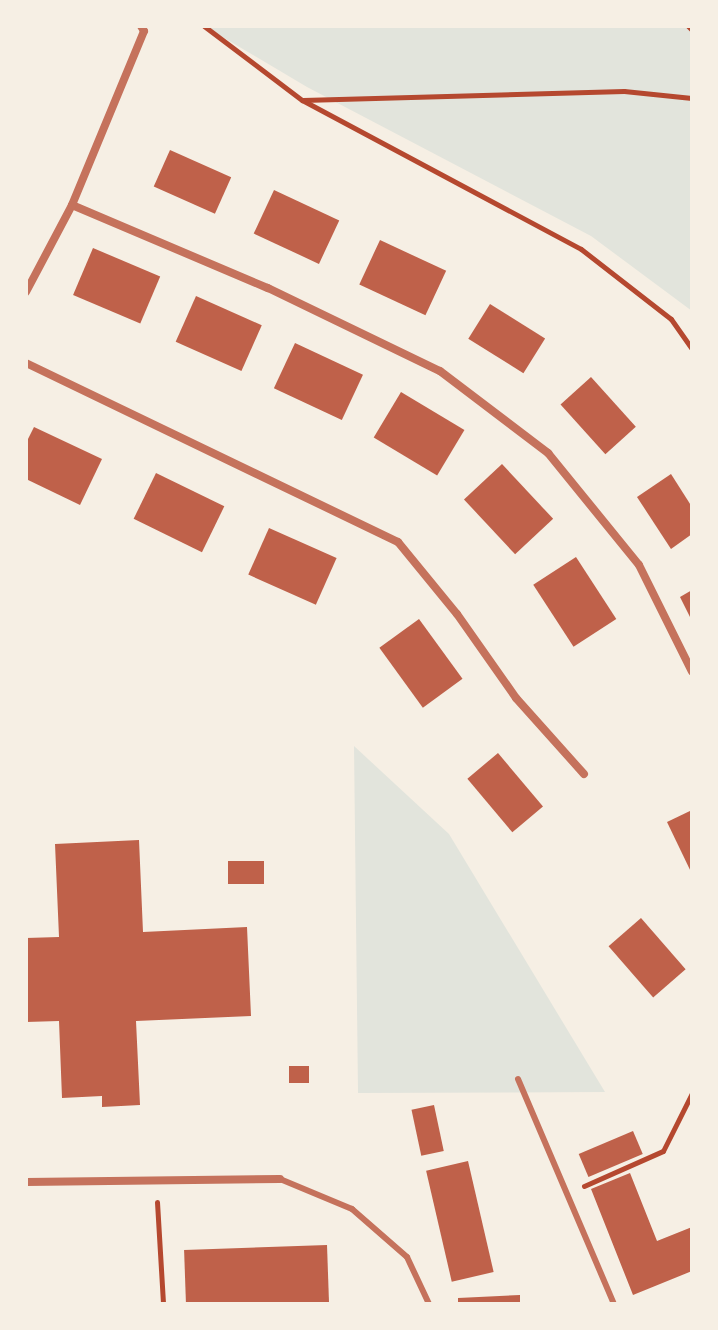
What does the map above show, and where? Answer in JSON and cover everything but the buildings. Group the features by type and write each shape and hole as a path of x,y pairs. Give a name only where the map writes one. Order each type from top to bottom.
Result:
{"street":[{"path":"26,292 72,205 144,31 141,26"},
{"path":"72,205 268,288 440,371 548,453 639,565 692,672"},
{"path":"26,363 398,542 457,614 516,698 584,774"},
{"path":"26,1182 280,1179"}],"lane":[{"path":"518,1079 614,1304"},
{"path":"280,1179 352,1209 407,1257 429,1304"}],"path":[{"path":"204,26 302,100 581,249 671,319 692,349"},
{"path":"302,100 624,91 692,98"},
{"path":"567,1194 663,1151 692,1093"},
{"path":"156,1181 163,1304"}],"shaded area":[{"path":"204,26 692,26 692,311 591,236 307,87"},
{"path":"354,746 449,834 605,1092 358,1093"}]}
